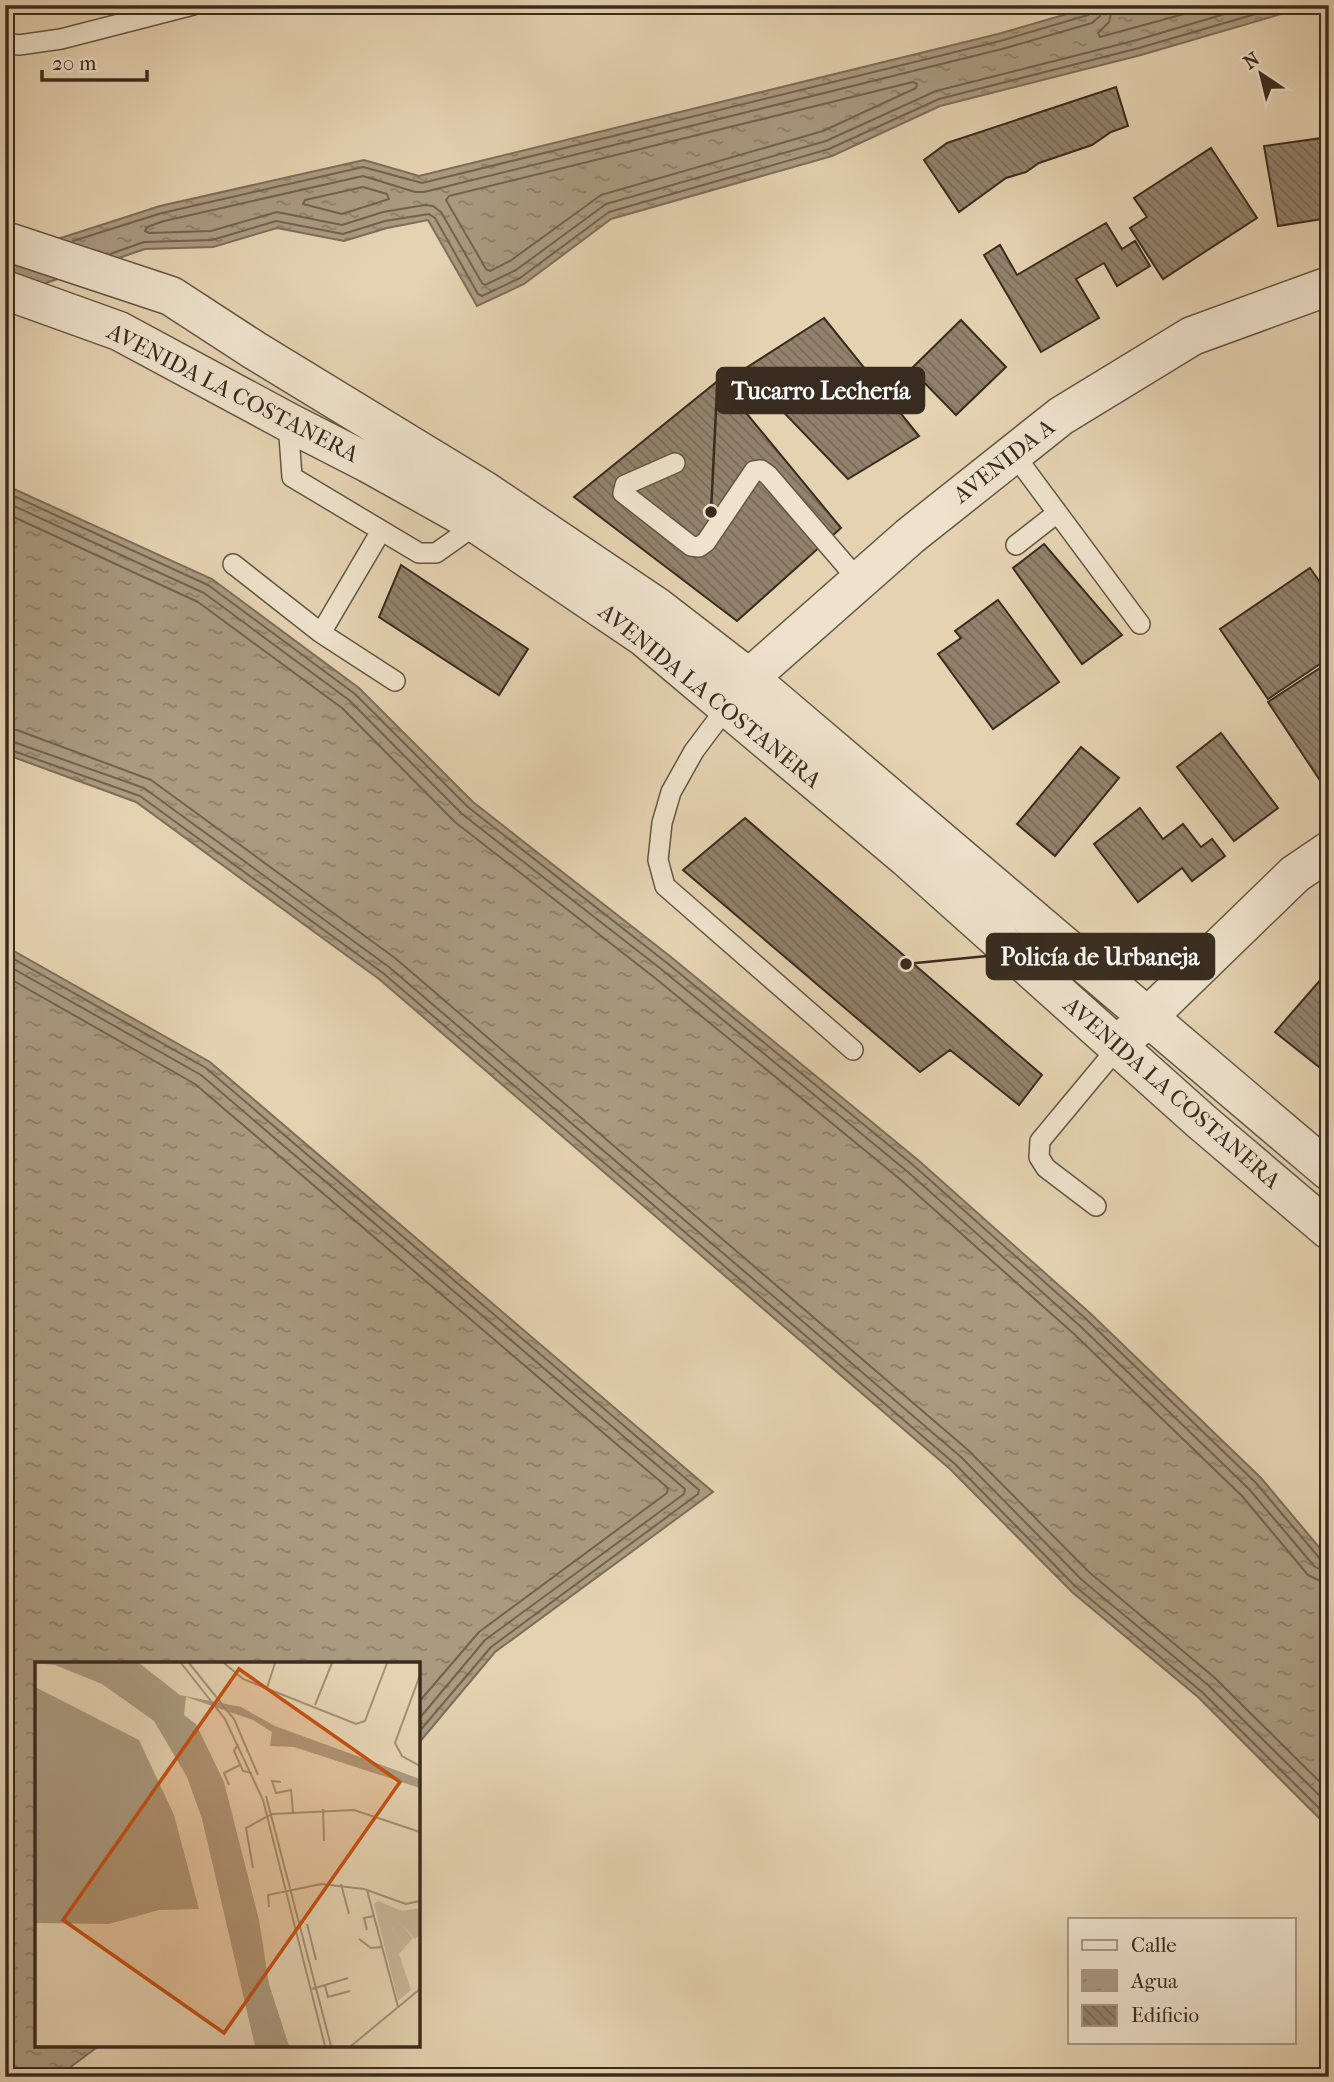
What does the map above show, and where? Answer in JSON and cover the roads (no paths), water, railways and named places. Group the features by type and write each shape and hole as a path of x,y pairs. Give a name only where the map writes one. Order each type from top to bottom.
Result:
{"street":[{"name":"AVENIDA LA COSTANERA","path":"5,241 171,296 485,491 657,607 749,677 1329,1171"},
{"name":"AVENIDA A","path":"727,707 749,677 910,536 1061,416 1192,336 1329,286"},
{"name":"AVENIDA LA COSTANERA","path":"5,290 119,331 368,463 477,524 644,637 907,858 1202,1122 1329,1230"},
{"path":"1119,1046 1295,874 1329,851"}],"lane":[{"path":"5,43 19,45 61,39 193,5"},
{"path":"288,422 292,477 419,553 436,553 477,524"},
{"path":"1013,453 1140,624"},
{"path":"675,463 625,485 623,493 691,546 699,547 706,542 754,471 761,470 860,582"},
{"path":"1016,545 1057,513"},
{"path":"321,633 381,531"},
{"path":"233,564 321,633 396,681"},
{"path":"727,707 694,751 671,792 662,823 658,860 665,886 853,1050"},
{"path":"1096,1206 1046,1168 1039,1157 1040,1141 1119,1046"}],"water":[{"path":"1098,5 1312,5 1141,55 940,106 832,156 611,219 524,284 477,306 428,220 387,228 344,241 277,228 213,247 145,249 5,297 5,256 160,206 364,160 419,176 998,34"},
{"path":"5,485 212,579 359,688 473,802 671,957 918,1160 1091,1314 1261,1478 1329,1559 1329,1828 1198,1697 1072,1592 950,1469 379,979 136,802 5,754"},
{"path":"5,946 210,1062 713,1492 495,1652 420,1742 420,1662 35,1662 35,2047 97,2047 57,2077 5,2077"}],"place":[{"name":"Tucarro Lechería","path":"711,512"},
{"name":"Policía de Urbaneja","path":"906,964"}]}
